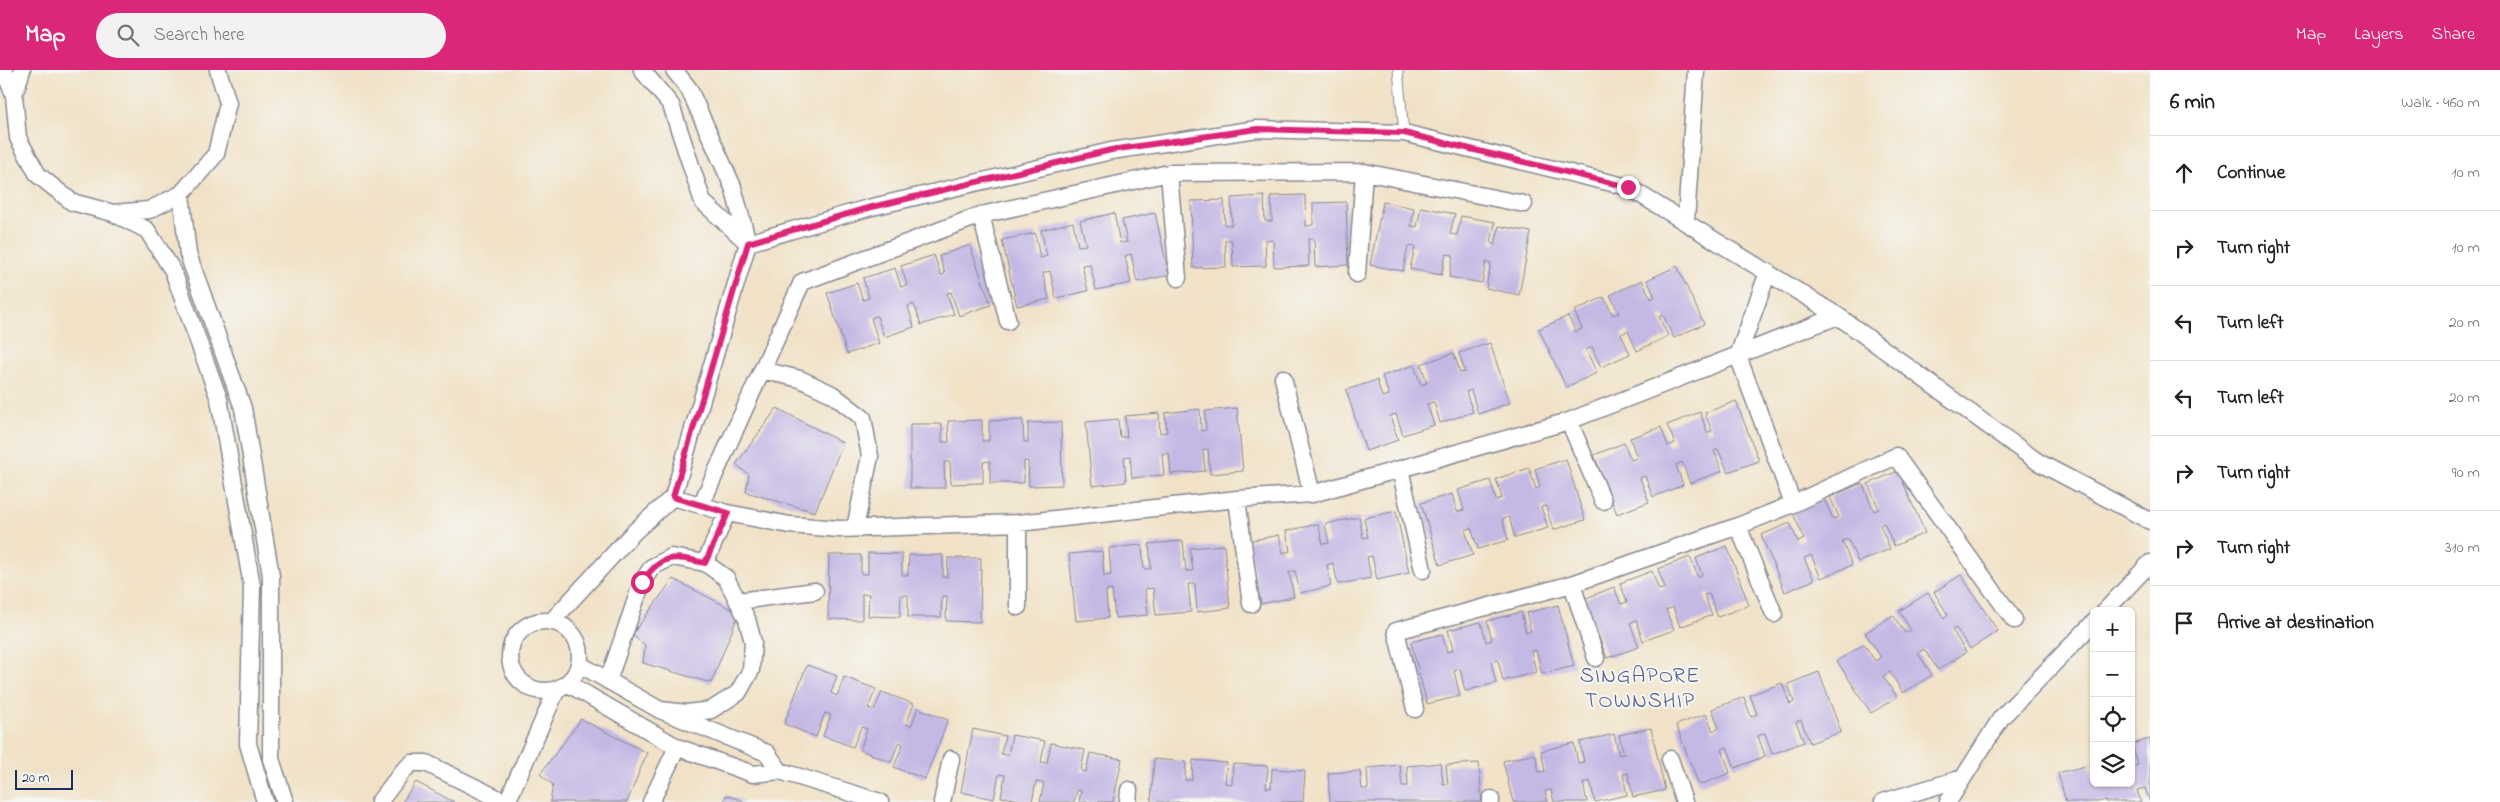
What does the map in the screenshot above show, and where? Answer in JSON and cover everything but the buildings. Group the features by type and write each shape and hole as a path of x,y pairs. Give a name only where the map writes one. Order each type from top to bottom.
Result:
{"street":[{"path":"4,70 14,95 18,138 38,175 72,202 113,213 147,230 173,271 219,399 252,586 248,744 265,802"},
{"path":"14,95 22,70"},
{"path":"113,213 149,210 181,194 216,154 228,103 218,70"},
{"path":"642,70 671,105 703,202 748,243"},
{"path":"551,622 634,532 673,497 748,243 733,187 689,88 674,70"},
{"path":"1686,221 1696,70"},
{"path":"748,243 868,208 1111,150 1257,129 1404,133 1628,187 1838,316 2038,462 2150,521"},
{"path":"1357,274 1364,172"},
{"path":"701,505 802,282 981,215 1169,173 1364,172 1524,204"},
{"path":"1169,173 1178,278"},
{"path":"181,194 188,254 243,408 271,576 271,759 285,802"},
{"path":"981,215 1008,321"},
{"path":"1768,272 1738,356 1793,504"},
{"path":"673,497 728,513 790,525 855,528 1018,523 1237,499 1312,494 1570,421 1838,316"},
{"path":"762,370 800,378 832,394 863,418 870,456 855,528"},
{"path":"1283,378 1312,494"},
{"path":"1570,421 1603,501"},
{"path":"1415,709 1396,631 1572,584 1738,526 1793,504 1896,456 2014,620"},
{"path":"1400,469 1424,570"},
{"path":"1237,499 1251,604"},
{"path":"705,563 728,513"},
{"path":"1018,523 1018,607"},
{"path":"1738,526 1774,614"},
{"path":"608,681 642,582 652,567 672,557 705,563 726,578 747,619 753,642 751,670 738,693 711,710 687,713 660,710"},
{"path":"2109,607 2150,563"},
{"path":"1572,584 1596,658"},
{"path":"739,601 815,591"},
{"path":"378,802 403,771 412,764 426,763 506,802 562,686 574,675 579,664 580,653 577,642 562,625 551,622 539,622 528,626 519,632 513,642 510,654 511,665 516,676 524,684 534,689 545,691 562,686 677,747 753,774 780,771 880,802"},
{"path":"1948,802 2001,718 2090,626"},
{"path":"579,664 660,710 767,753 780,771"},
{"path":"651,802 677,747"},
{"path":"942,802 951,759"},
{"path":"1670,759 1684,802"},
{"path":"1883,802 1963,778"}],"lane":[{"path":"1398,70 1404,133"}],"district":[{"name":"SINGAPORE TOWNSHIP","path":"1640,686"}],"route":[{"path":"642,582 652,567 672,557 705,563 728,513 673,497 748,243 868,208 1111,150 1257,129 1404,133 1628,187"}]}
